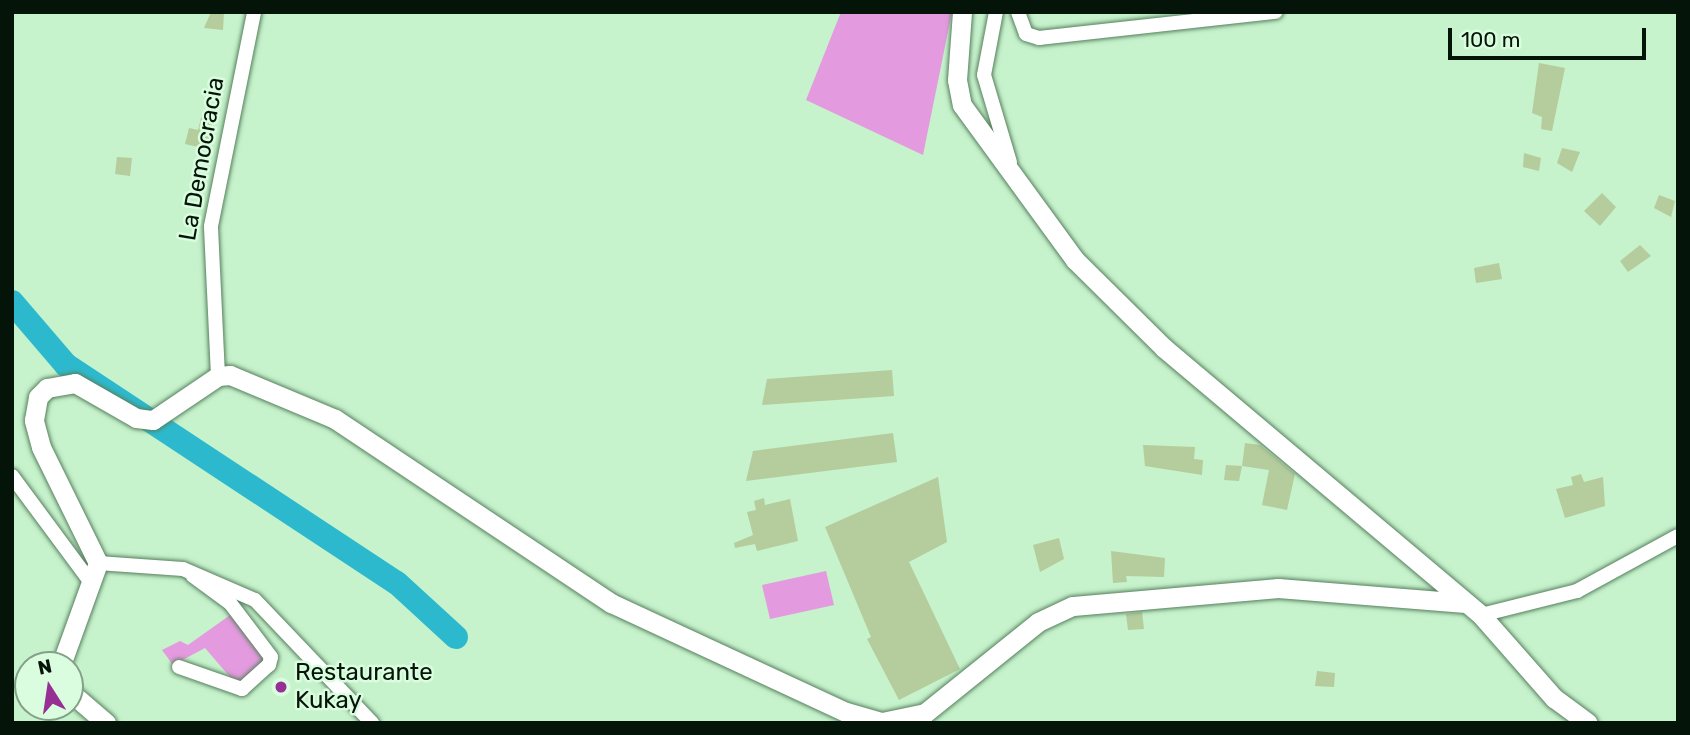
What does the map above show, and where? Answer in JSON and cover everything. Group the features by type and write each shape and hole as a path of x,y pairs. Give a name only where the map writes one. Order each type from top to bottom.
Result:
{"street":[{"name":"La Democracia","path":"218,376 211,226 254,12"},
{"path":"962,12 957,80 962,105 1017,183 1119,307 1481,615 1554,698 1588,723"},
{"path":"996,12 984,75 1017,183"},
{"path":"1018,12 1026,34 1039,38 1276,12"},
{"path":"66,651 93,572 41,447 33,409 47,388 75,383 136,418 167,415 218,376 247,379 335,419 611,603 846,712 882,722 925,713 1038,622 1073,606 1278,587 1465,603"},
{"path":"12,476 93,572"},
{"path":"1481,615 1577,591 1678,536"},
{"path":"93,572 183,569 255,600 372,723"},
{"path":"179,667 242,689 265,671 271,657 230,603 183,569"},
{"path":"84,703 106,723"}],"shaded area":[{"path":"841,12 952,12 923,155 806,100"},
{"path":"826,571 834,605 770,619 762,585"},
{"path":"233,613 269,660 236,684 205,648 173,665 162,650 180,641 188,645"}],"building":[{"path":"211,12 224,12 223,30 204,28"},
{"path":"1539,63 1565,68 1552,131 1541,129 1542,117 1532,113"},
{"path":"202,114 214,116 207,149 185,144 189,128 198,130"},
{"path":"1562,148 1580,152 1572,172 1557,163"},
{"path":"1524,153 1541,158 1539,171 1523,167"},
{"path":"117,157 132,158 130,176 115,174"},
{"path":"1602,193 1616,207 1600,226 1584,211"},
{"path":"1659,195 1675,201 1671,217 1654,208"},
{"path":"1640,245 1651,256 1628,272 1620,261"},
{"path":"1499,263 1502,279 1476,283 1474,268"},
{"path":"892,370 894,396 762,405 767,379"},
{"path":"893,433 897,462 746,481 753,451"},
{"path":"1245,443 1260,445 1295,474 1287,510 1262,505 1269,470 1242,466"},
{"path":"1143,445 1195,447 1194,459 1203,460 1202,475 1145,466"},
{"path":"1226,465 1242,466 1239,481 1224,480"},
{"path":"1581,474 1584,482 1603,477 1605,506 1565,518 1556,489 1573,485 1571,477"},
{"path":"938,477 947,542 909,562 960,669 899,700 867,639 871,637 825,527"},
{"path":"764,498 765,505 790,499 798,541 757,551 755,544 735,548 734,543 753,535 747,512 756,510 754,501"},
{"path":"1059,538 1064,559 1040,572 1033,545"},
{"path":"1111,551 1165,558 1164,577 1126,576 1127,582 1113,583"},
{"path":"1142,612 1144,629 1128,630 1126,614"},
{"path":"1317,671 1335,673 1334,687 1315,686"}],"waterway":[{"path":"12,302 66,365 397,583 456,637"}],"place":[{"name":"Restaurante Kukay","path":"281,687"}]}
